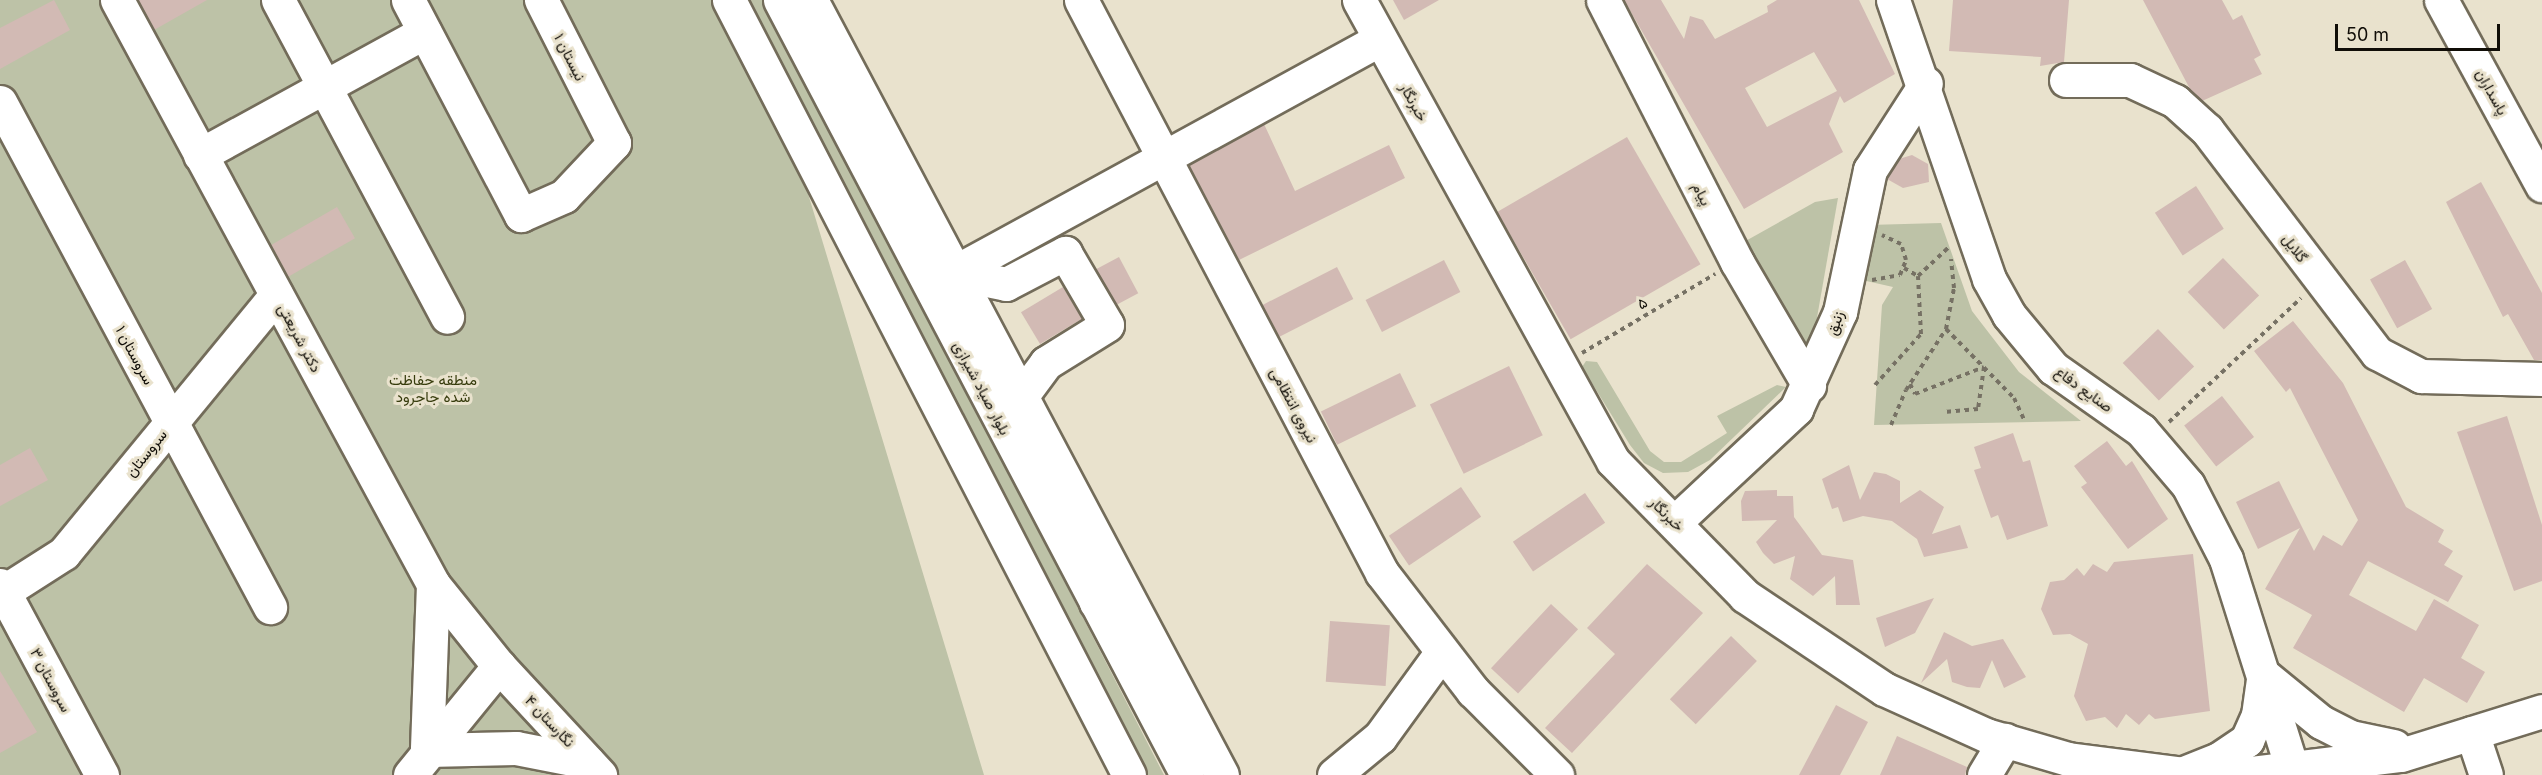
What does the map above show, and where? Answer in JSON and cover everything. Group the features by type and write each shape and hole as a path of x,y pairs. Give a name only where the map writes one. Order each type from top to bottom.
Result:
{"main road":[{"name":"دکتر شریعتی","path":"117,0 433,584 499,666"},
{"path":"278,0 447,317"},
{"path":"201,155 425,32 408,0"},
{"name":"نیستان ۱","path":"425,32 521,215 564,196 614,143 541,0"},
{"path":"729,0 1130,775"},
{"name":"بلوار صیاد شیرازی","path":"780,0 1187,775"},
{"path":"811,0 953,273 1222,775"},
{"name":"نیروی انتظامی","path":"1081,0 1382,573 1441,653 1557,775"},
{"name":"خبرنگار","path":"1359,0 1613,461 1745,596 1811,644 1884,688 2005,740 2068,759 2186,774"},
{"name":"پیام","path":"1603,0 1737,262 1809,385"},
{"name":"صنایع دفاع","path":"1893,0 1926,83 1960,243 1989,279 2027,339 2053,368 2151,439 2188,484 2226,558 2297,772"},
{"name":"پاسداران","path":"2441,0 2542,185"},
{"path":"953,273 1380,40"},
{"name":"گلایل","path":"2066,81 2130,80 2175,101 2208,130 2320,281 2377,353 2421,376 2542,379"},
{"name":"زنبق","path":"1675,522 1759,449 1796,409 1809,385 1840,312 1870,170 1926,83"},
{"name":"سروستان ۱","path":"0,102 270,607"},
{"path":"953,273 1006,284 1065,253 1107,325 1046,363 1020,398"},
{"name":"سروستان","path":"1,591 64,553 276,295"},
{"path":"1074,500 1096,603"},
{"path":"419,762 433,584"},
{"name":"سروستان ۳","path":"1,591 102,775"},
{"path":"1334,775 1380,737 1441,653"},
{"path":"419,762 499,666"},
{"name":"نگارستان ۴","path":"499,666 594,768"},
{"path":"2264,675 2297,706 2350,737 2377,745 2426,747"},
{"path":"2186,774 2219,759 2247,740 2258,715 2264,675"},
{"path":"2235,775 2297,772 2401,755 2542,711"},
{"path":"2472,733 2486,775"},
{"path":"1984,775 2005,740"},
{"path":"2401,775 2426,747"},
{"path":"419,762 516,748 594,768"}],"path":[{"path":"1853,243 1880,235 1895,239 1905,252 1904,268 1900,275"},
{"path":"1918,276 1960,243"},
{"path":"1891,425 1910,384 1946,329 1960,243"},
{"name":"۵","path":"1560,366 1737,262"},
{"path":"1904,268 1918,276"},
{"path":"1875,385 1921,334 1918,276"},
{"path":"2151,439 2320,281"},
{"path":"1946,329 2014,399 2025,422"},
{"path":"1910,384 1915,394 1984,367"},
{"path":"1944,412 1978,409 1984,367"}],"green space":[{"name":"منطقه حفاظت شده جاجرود","path":"0,0 765,0 1164,775 1146,775 757,25 984,775 0,775"},
{"path":"1838,198 1812,346 1803,345 1742,243 1815,202"},
{"path":"1941,223 1972,311 2019,372 2081,421 1874,425 1882,305 1893,287 1862,280 1868,225"},
{"path":"1586,361 1597,362 1650,451 1664,462 1681,462 1727,433 1717,416 1777,385 1786,387 1710,460 1688,472 1663,473 1644,463 1630,445 1582,367"}],"building":[{"path":"54,0 70,30 0,69 0,28"},
{"path":"138,0 207,0 154,30"},
{"path":"1393,0 1439,0 1404,20"},
{"path":"1624,0 1661,0 1684,39 1690,16 1703,20 1715,39 1768,12 1767,6 1777,0 1859,0 1895,74 1844,103 1840,96 1829,124 1843,152 1744,209","holes":["1814,52 1837,91 1767,127 1745,88"]},
{"path":"1953,0 2069,0 2064,62 2040,66 2041,57 1949,51"},
{"path":"2143,0 2222,0 2233,20 2242,15 2261,55 2254,59 2262,74 2202,101 2190,89"},
{"path":"1264,124 1295,191 1389,145 1405,178 1239,260 1189,165"},
{"path":"1627,137 1700,264 1571,339 1497,212"},
{"path":"1912,155 1928,164 1929,182 1903,188 1887,179 1899,159"},
{"path":"2481,182 2542,293 2542,360 2534,360 2508,314 2503,317 2446,202"},
{"path":"2196,186 2224,229 2183,255 2155,213"},
{"path":"337,207 355,238 288,277 270,245"},
{"path":"1119,257 1138,293 1115,305 1096,269"},
{"path":"2223,258 2259,295 2224,329 2188,292"},
{"path":"1444,260 1460,292 1382,332 1366,300"},
{"path":"2405,260 2432,309 2397,328 2370,279"},
{"path":"1337,267 1353,299 1278,337 1262,305"},
{"path":"1063,287 1082,319 1040,344 1021,312"},
{"path":"2293,321 2343,383 2406,507 2444,530 2438,542 2453,551 2444,565 2463,576 2448,602 2368,561 2349,595 2416,631 2434,599 2479,625 2461,658 2485,672 2467,703 2424,678 2404,712 2293,648 2312,615 2265,589 2300,528 2258,549 2236,502 2279,481 2314,551 2323,535 2342,546 2358,520 2290,388 2286,392 2254,351"},
{"path":"2158,329 2194,366 2159,400 2123,363"},
{"path":"1509,366 1543,435 1464,474 1430,405"},
{"path":"1400,373 1416,406 1337,445 1321,412"},
{"path":"2222,396 2254,437 2216,467 2184,426"},
{"path":"2507,416 2542,525 2542,581 2514,591 2457,432"},
{"path":"2013,433 2023,462 2030,460 2048,526 2007,540 1998,515 1991,518 1974,470 1981,468 1974,447"},
{"path":"2107,441 2126,466 2132,461 2168,519 2128,549 2081,487 2087,483 2074,466"},
{"path":"30,448 48,480 0,506 0,465"},
{"path":"1849,465 1860,500 1874,472 1886,474 1900,481 1900,503 1920,490 1944,507 1932,534 1960,525 1968,548 1924,557 1917,539 1892,521 1863,516 1843,522 1838,507 1832,509 1822,479"},
{"path":"1461,487 1481,517 1409,565 1389,536"},
{"path":"1777,490 1777,496 1793,496 1794,517 1822,555 1853,560 1860,605 1836,605 1835,576 1813,596 1790,579 1795,556 1774,564 1763,553 1756,542 1777,520 1742,521 1741,501 1745,491"},
{"path":"1585,493 1605,523 1533,571 1513,542"},
{"path":"2193,554 2210,711 2155,719 2149,714 2139,725 2126,714 2117,728 2105,717 2086,721 2074,696 2088,644 2070,634 2053,635 2041,609 2050,582 2064,580 2077,568 2084,576 2093,564 2107,572 2114,562"},
{"path":"1647,564 1703,613 1572,753 1545,728 1615,654 1587,628"},
{"path":"1934,598 1915,633 1885,647 1876,618"},
{"path":"1551,604 1578,629 1518,694 1491,668"},
{"path":"1330,621 1390,625 1386,686 1326,682"},
{"path":"1944,632 1972,646 2003,639 2026,677 2004,688 1992,660 1980,688 1967,687 1952,682 1947,659 1921,683"},
{"path":"1731,636 1757,661 1696,724 1670,699"},
{"path":"0,671 37,732 0,753"},
{"path":"1836,705 1868,722 1840,775 1799,775"},
{"path":"1897,736 1967,767 1965,775 1880,775"}]}
